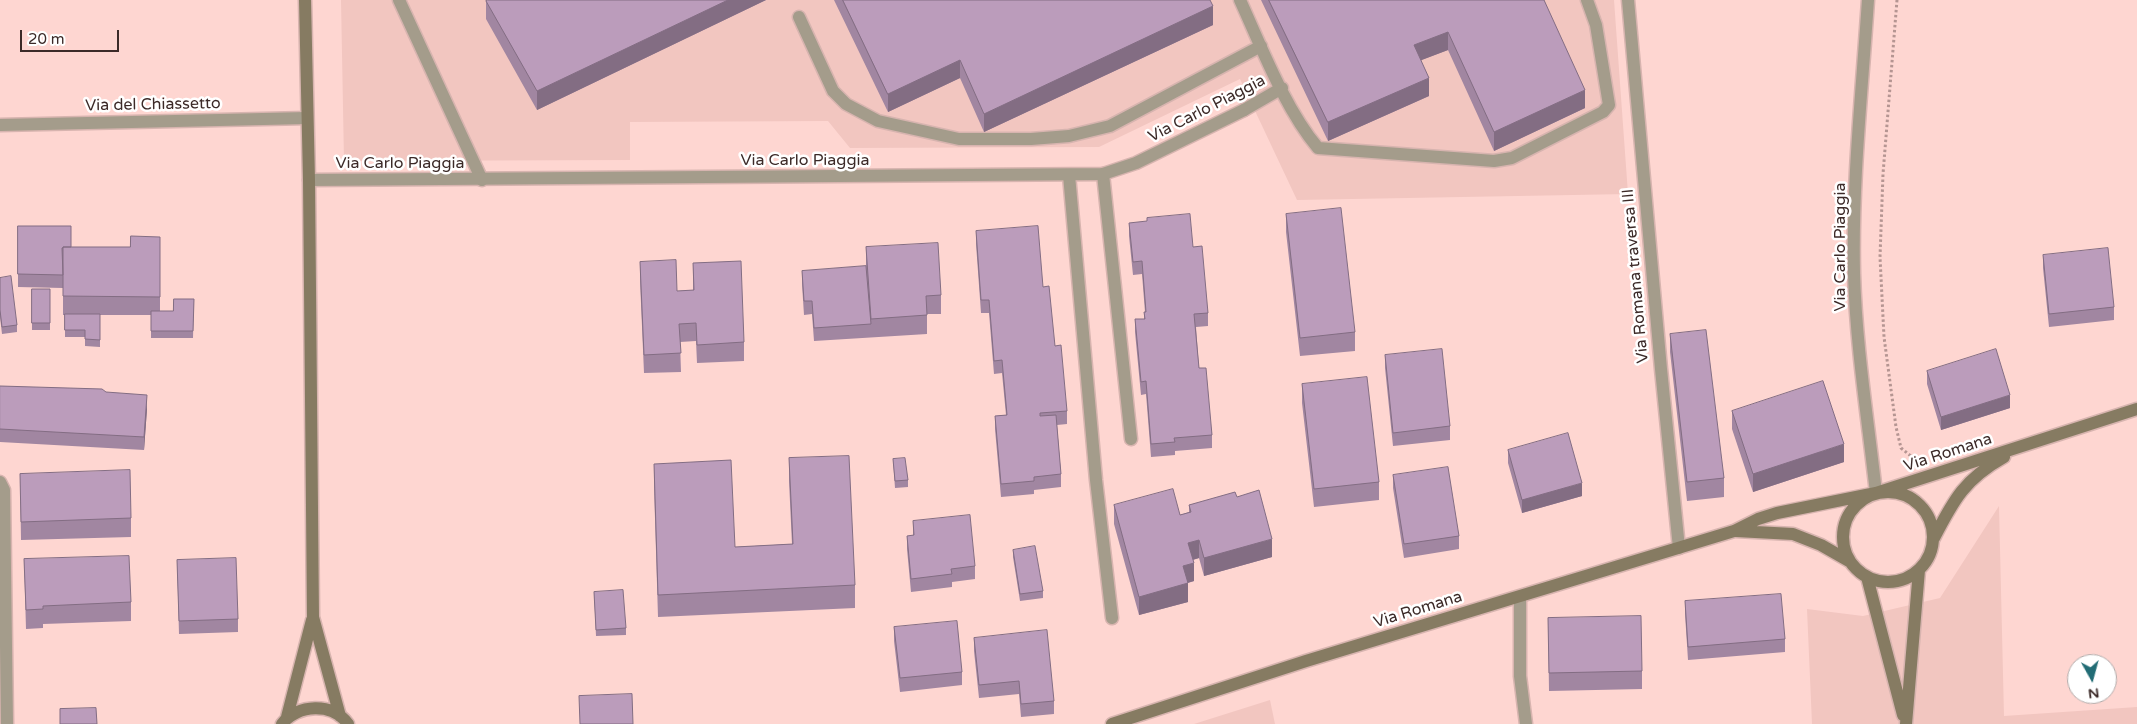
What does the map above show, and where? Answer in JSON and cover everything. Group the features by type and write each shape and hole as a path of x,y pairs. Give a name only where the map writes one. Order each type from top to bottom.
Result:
{"main road":[{"path":"305,0 309,180 313,617 344,720"},
{"name":"Via Romana","path":"1850,561 1842,540 1846,519 1856,504 1864,498 2030,442 2137,409"},
{"name":"Via Romana","path":"1919,570 1928,559 1934,538 1951,504 1964,486 1997,461 2030,442"},
{"name":"Via Romana","path":"1112,724 1306,661 1734,531 1758,518 1888,491 1900,493 1919,503 1930,519 1934,538"},
{"name":"Via Romana","path":"1734,531 1793,534 1821,545 1850,561 1867,577"},
{"path":"1867,577 1878,581 1892,582 1910,576 1919,570"},
{"path":"1906,724 1919,570"},
{"path":"1867,577 1906,724"},
{"path":"284,720 313,617"},
{"path":"284,720 306,709 318,708 330,711 344,720"}],"street":[{"path":"400,0 482,180"},
{"path":"1240,0 1304,131 1318,148 1494,160 1512,158 1603,112 1609,105 1596,25 1587,0"},
{"name":"Via Romana traversa III","path":"1628,0 1679,548"},
{"name":"Via Carlo Piaggia","path":"1868,0 1859,136 1854,274 1856,312 1876,493"},
{"path":"799,17 833,91 846,104 878,120 959,139 1031,139 1069,136 1110,126 1261,46"},
{"name":"Via Carlo Piaggia","path":"309,180 1103,174 1136,163 1244,110 1282,88"},
{"name":"Via del Chiassetto","path":"0,125 307,118"},
{"path":"1103,174 1131,439"},
{"path":"1069,175 1096,480 1112,618"},
{"path":"0,482 4,490 7,724"},
{"path":"1520,597 1520,676 1526,724"}],"path":[{"path":"1897,0 1881,218 1880,257 1884,337 1896,427 1901,448 1912,458 1939,474"}],"shaded area":[{"path":"341,0 1614,0 1628,194 1297,200 1240,79 1099,147 850,148 828,121 630,122 630,160 344,161"},
{"path":"1999,506 2004,716 2137,707 2137,724 1812,724 1807,609 1863,616 1940,598"},
{"path":"1270,700 1275,724 1194,724"}],"building":[{"path":"728,0 537,91 486,1"},
{"path":"843,0 1210,0 1213,6 984,114 960,60 888,94"},
{"path":"1269,0 1544,0 1585,90 1494,132 1448,32 1414,45 1429,78 1328,122"},
{"path":"1341,208 1355,332 1300,338 1286,214"},
{"path":"1190,214 1193,247 1202,246 1208,313 1194,314 1199,368 1206,368 1212,435 1174,438 1175,442 1151,444 1146,381 1141,382 1135,319 1145,319 1144,312 1146,312 1142,261 1133,262 1129,223 1147,221 1147,218"},
{"path":"18,226 71,226 71,247 62,248 63,275 18,274"},
{"path":"1038,226 1043,287 1049,286 1055,346 1061,345 1067,411 1040,413 1040,416 1056,415 1061,474 1034,477 1034,481 1001,484 995,416 1007,415 1002,360 994,361 989,300 981,300 976,231"},
{"path":"131,236 160,237 160,297 63,296 63,247 130,247"},
{"path":"938,243 941,295 926,296 927,315 871,319 866,247"},
{"path":"2108,248 2114,307 2049,314 2043,255"},
{"path":"676,260 677,291 694,290 693,263 741,261 744,342 697,345 696,323 679,324 681,353 644,355 640,262"},
{"path":"866,266 871,324 814,328 812,301 804,301 802,271"},
{"path":"11,276 17,325 2,327 0,278"},
{"path":"32,289 50,289 50,323 32,323"},
{"path":"174,299 194,299 193,331 151,331 151,311 173,311"},
{"path":"65,314 100,314 100,340 85,339 85,330 65,330"},
{"path":"1706,330 1724,478 1687,482 1670,334"},
{"path":"1442,349 1450,426 1393,433 1385,355"},
{"path":"1996,349 2010,395 1941,417 1927,371"},
{"path":"1367,377 1379,482 1314,489 1302,384"},
{"path":"1823,381 1844,444 1753,474 1732,411"},
{"path":"0,386 102,389 106,392 147,395 144,437 0,429"},
{"path":"1568,433 1582,483 1522,500 1508,450"},
{"path":"849,456 855,585 658,595 654,464 731,460 735,547 793,544 789,458"},
{"path":"905,458 908,480 895,481 893,459"},
{"path":"1448,467 1459,536 1404,544 1393,475"},
{"path":"130,470 131,518 21,522 20,474"},
{"path":"1173,489 1180,515 1191,512 1189,505 1235,492 1237,497 1259,490 1272,539 1204,558 1199,540 1188,543 1194,563 1183,566 1188,583 1139,597 1114,505"},
{"path":"970,515 975,566 951,569 952,574 911,579 907,536 914,535 913,521"},
{"path":"1035,546 1043,591 1020,594 1013,550"},
{"path":"129,556 131,602 43,606 43,609 26,610 24,559"},
{"path":"236,558 238,619 179,621 177,560"},
{"path":"623,590 626,628 596,630 594,592"},
{"path":"1781,594 1785,639 1688,647 1685,601"},
{"path":"1641,616 1642,671 1549,673 1548,618"},
{"path":"957,621 962,672 900,678 894,627"},
{"path":"1047,630 1054,701 1021,704 1019,681 979,685 974,638"},
{"path":"632,694 633,724 580,724 579,696"},
{"path":"96,708 97,724 60,724 60,709"}]}
